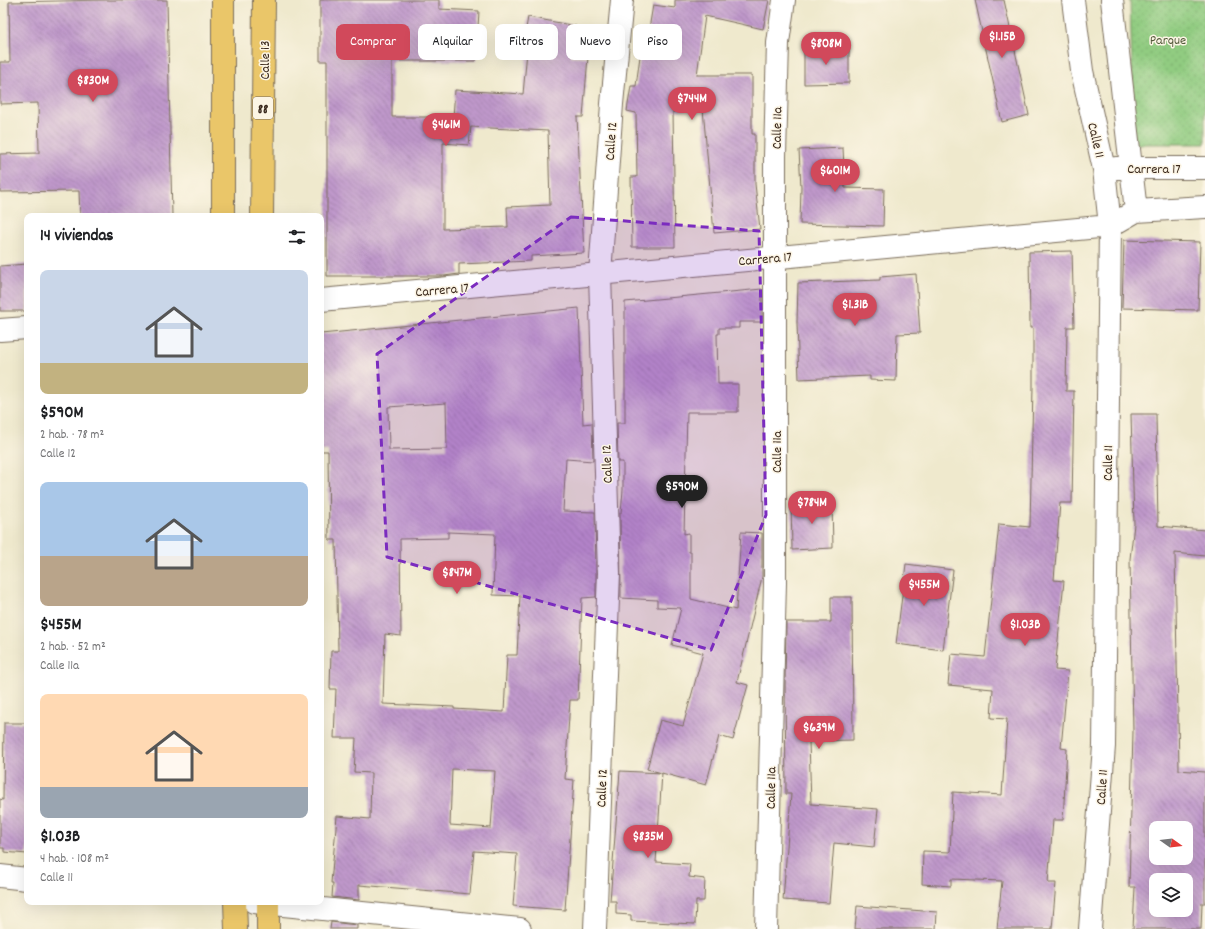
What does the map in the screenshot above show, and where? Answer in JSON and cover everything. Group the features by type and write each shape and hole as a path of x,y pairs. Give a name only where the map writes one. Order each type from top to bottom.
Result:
{"highway":[{"path":"223,0 223,213"},
{"name":"Calle 13","path":"262,213 264,0"},
{"path":"236,905 236,929"},
{"path":"263,905 268,929"}],"street":[{"name":"Calle 12","path":"595,929 609,573 600,274 622,0"},
{"name":"Calle 11a","path":"766,929 775,583 775,156 778,43 784,0"},
{"name":"Calle 11","path":"1073,0 1082,71 1104,169 1110,226 1104,746 1090,929"},
{"name":"Calle 11","path":"1112,0 1136,211"},
{"name":"Carrera 17","path":"1104,169 1130,167 1205,168"},
{"name":"Carrera 17","path":"324,300 1110,226 1136,211 1205,207"},
{"path":"0,330 24,328"},
{"path":"0,876 24,879"},
{"path":"283,905 520,929"}],"highlighted area":[{"path":"571,217 759,231 766,515 711,650 387,557 377,354"}],"green space":[{"name":"Parque","path":"1130,0 1205,0 1205,144 1134,144"}],"building":[{"path":"167,0 172,213 80,213 79,191 0,192 0,154 39,153 38,103 0,104 0,62 10,62 9,2"},
{"path":"320,0 439,0 439,9 479,11 478,24 418,24 418,60 476,61 392,61 392,117 453,117 455,90 523,94 526,60 558,60 558,24 527,24 528,17 566,24 566,60 588,60 583,117 577,117 584,253 531,256 531,261 459,264 459,274 444,276 327,276 327,61 320,61","holes":["471,127 548,131 550,205 507,207 508,227 443,229 443,143 469,145"]},
{"path":"675,0 769,0 763,29 705,16 697,75 752,75 752,134 755,134 755,184 760,229 714,233 703,109 673,111 675,247 632,247 631,177 637,177 636,113 627,111 631,86 636,86 640,60 682,60 682,24 650,24 653,5 675,8"},
{"path":"975,0 1004,0 1029,115 1002,122"},
{"path":"849,47 849,83 804,84 804,48"},
{"path":"843,148 845,188 884,189 883,226 800,224 801,187 799,150"},
{"path":"1124,240 1200,242 1198,310 1122,308"},
{"path":"1072,251 1074,327 1067,327 1066,391 1074,391 1072,503 1060,503 1054,580 1064,581 1055,670 1068,671 1061,748 1067,749 1063,820 1053,820 1048,883 1056,883 1052,929 997,929 1002,881 951,879 951,886 922,884 923,851 950,852 953,792 1002,795 1007,719 991,718 993,689 948,685 951,654 985,657 999,524 1030,527 1033,328 1030,328 1029,252"},
{"path":"24,264 24,311 0,311 0,266"},
{"path":"916,274 920,333 897,334 896,381 870,380 870,376 799,379 797,323 798,283 880,280 880,277"},
{"path":"762,289 762,322 739,322 739,328 719,328 719,334 717,334 718,384 738,384 738,412 687,412 684,534 689,533 689,552 691,552 691,599 736,610 741,532 762,533 762,577 737,682 748,685 733,740 719,736 706,785 647,769 660,720 683,726 703,653 672,645 681,608 657,607 657,600 621,598 620,513 623,490 623,462 618,462 617,423 625,423 625,302"},
{"path":"579,308 583,424 592,423 593,461 566,459 563,511 595,512 596,597 582,598 578,700 570,700 565,779 574,780 565,910 513,906 517,854 474,851 470,894 359,885 359,900 332,897 333,883 331,883 337,816 370,819 371,773 354,772 356,738 334,738 336,689 330,689 331,651 338,651 336,540 329,540 328,451 324,451 324,334","holes":["446,403 447,449 389,450 388,407","448,532 495,534 493,595 520,596 517,655 507,655 504,712 454,709 454,707 383,704 385,634 401,636 400,539 448,538","452,769 495,771 491,828 450,825"]},
{"path":"1131,414 1156,414 1158,526 1205,530 1205,556 1175,553 1179,770 1205,772 1205,903 1202,903 1201,929 1133,929 1135,887 1129,887 1133,732 1130,559 1134,524"},
{"path":"791,500 814,500 815,503 832,503 833,548 792,550"},
{"path":"906,564 953,570 943,650 896,644"},
{"path":"831,597 852,597 853,740 809,741 811,804 878,809 874,847 834,843 829,903 783,900 791,794 786,794 786,622 831,622"},
{"path":"4,723 24,723 24,854 4,852 4,848 0,848 0,799 3,800"},
{"path":"620,771 662,773 656,862 690,864 689,877 705,879 704,901 696,901 695,924 631,921 631,915 616,914 616,901 610,901"},
{"path":"857,906 937,912 936,929 855,929"},
{"path":"331,922 357,925 357,929 330,929"}]}
